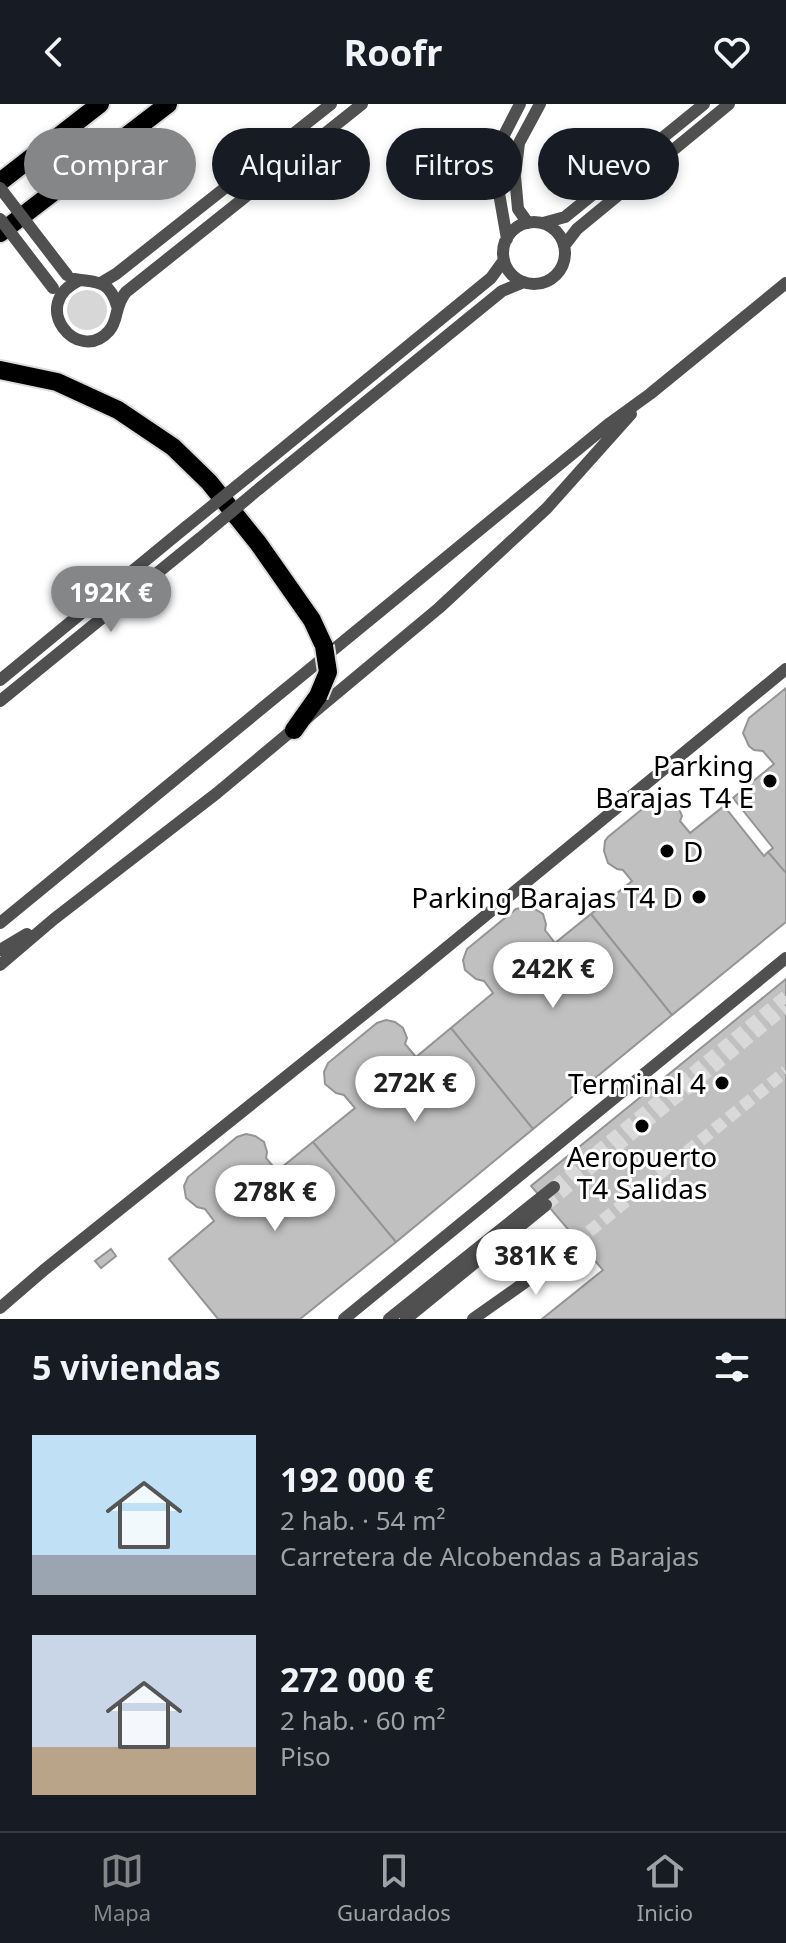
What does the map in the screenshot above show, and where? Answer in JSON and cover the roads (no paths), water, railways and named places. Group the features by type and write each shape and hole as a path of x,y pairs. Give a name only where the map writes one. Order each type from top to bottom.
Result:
{"highway":[{"path":"69,128 100,104"},
{"path":"0,233 168,104"},
{"path":"0,171 24,152"},
{"path":"0,182 24,163"},
{"path":"0,370 57,382 118,410 173,447 209,482 258,543 312,620 324,646 328,672 318,696 294,730"}],"street":[{"path":"101,283 331,104"},
{"path":"0,219 53,288 61,326 69,335 83,341 97,340 107,334 114,324 117,306 126,292 362,104"},
{"path":"507,239 496,176 500,143 520,104"},
{"path":"528,223 518,209 515,176 519,143 540,104"},
{"path":"543,223 560,236 565,255 563,264 551,279 533,284 524,282 515,277 504,260 507,239 516,228 565,217 704,104"},
{"path":"564,246 577,229 729,104"},
{"path":"0,188 67,275 101,283 112,293 117,306"},
{"path":"0,680 491,278 504,260"},
{"path":"58,301 67,287 80,280"},
{"path":"0,701 502,291 524,282"},
{"path":"0,923 610,423 786,283"},
{"path":"0,965 54,919 217,793 439,608 547,508 650,394"},
{"path":"0,1308 786,669"},
{"path":"0,950 54,919"},
{"path":"344,1319 786,958"},
{"path":"389,1319 554,1187"},
{"path":"406,1319 546,1205"},
{"path":"473,1319 575,1243"}],"tunnel":[{"path":"554,1187 786,996"},
{"path":"546,1205 786,1007"},
{"path":"575,1243 786,1071"}],"place":[{"name":"Parking Barajas T4 E","path":"770,781"},
{"name":"D","path":"667,851"},
{"name":"Parking Barajas T4 D","path":"699,897"},
{"name":"Terminal 4","path":"722,1083"},
{"name":"Aeropuerto T4 Salidas","path":"642,1126"}]}
